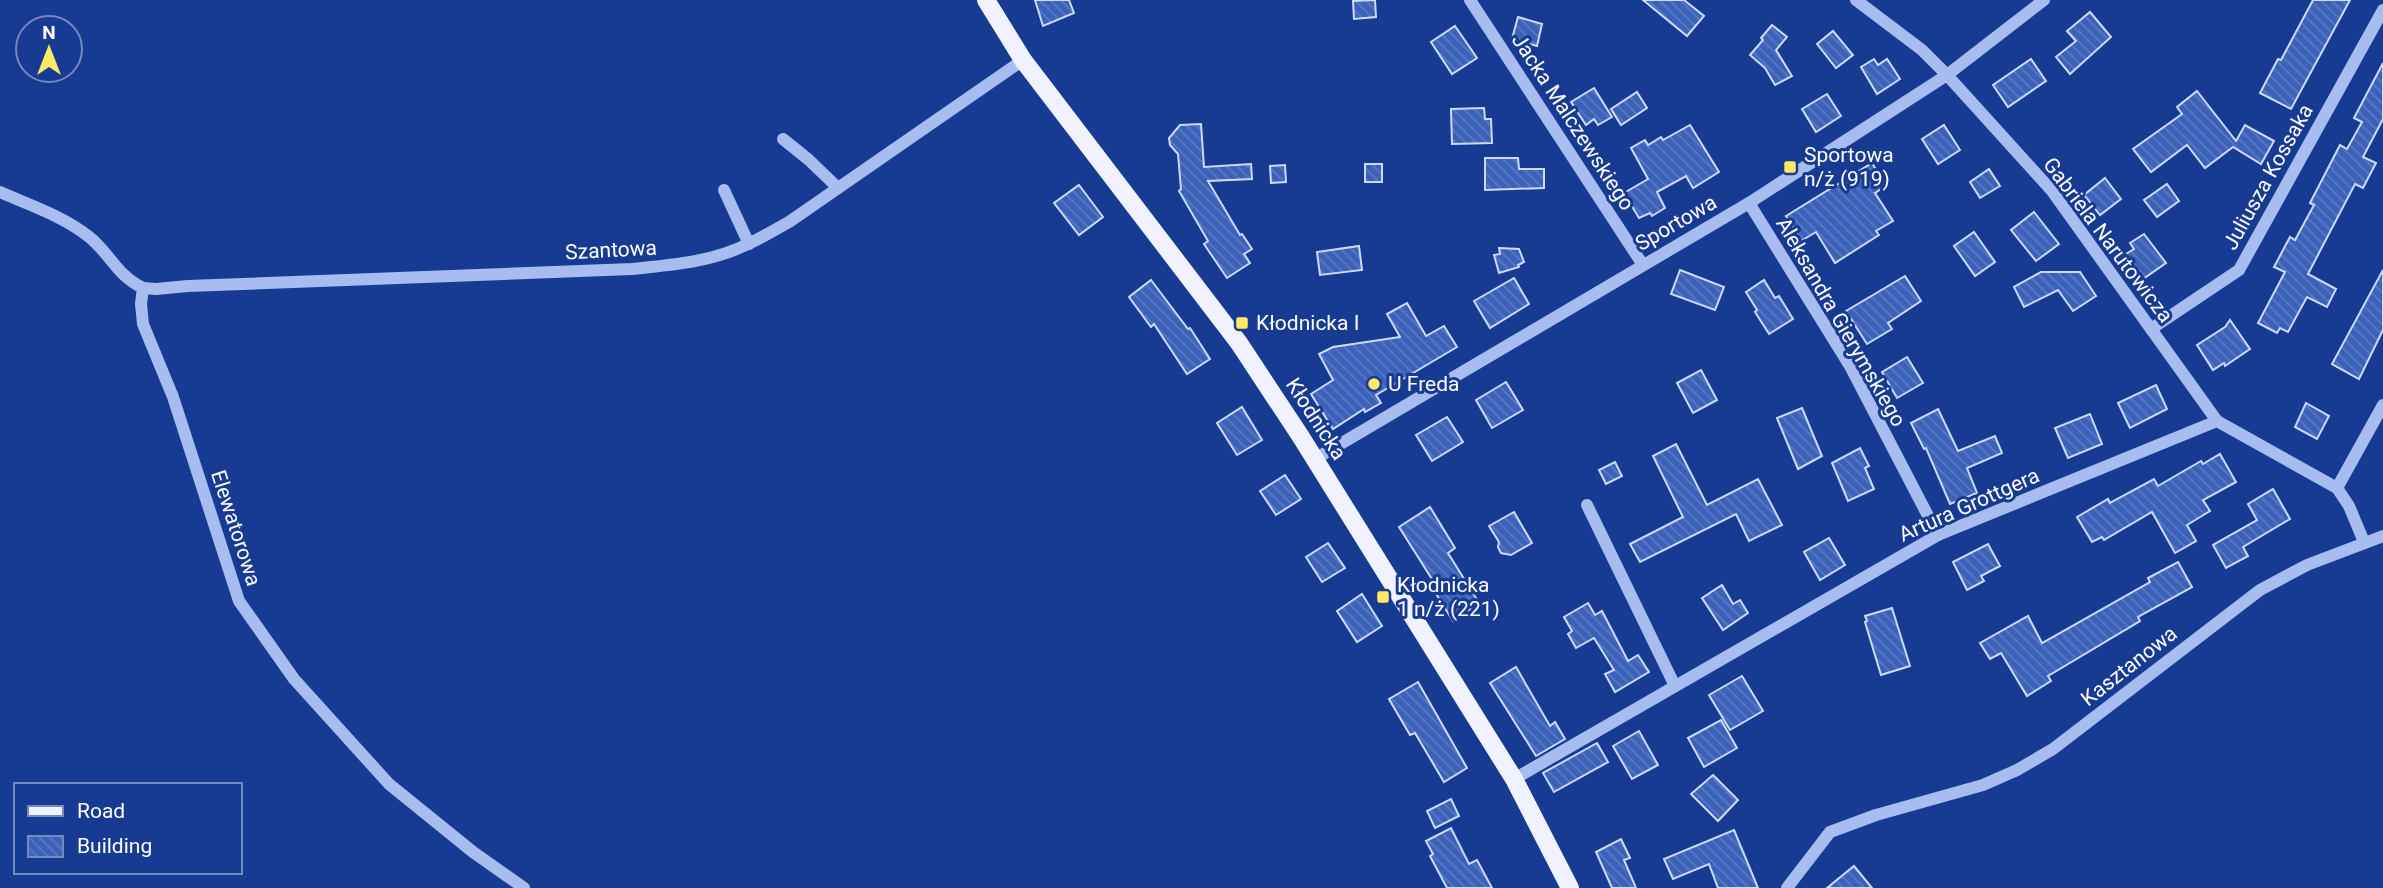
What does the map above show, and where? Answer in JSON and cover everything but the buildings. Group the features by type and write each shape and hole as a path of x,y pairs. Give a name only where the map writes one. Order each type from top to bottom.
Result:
{"main road":[{"name":"Kłodnicka","path":"986,0 1023,60 1239,343 1315,459 1514,779 1570,888"}],"street":[{"name":"Jacka Malczewskiego","path":"1470,0 1643,265"},
{"name":"Gabriela Narutowicza","path":"1856,0 1922,50 1948,75 2052,191 2217,421 2337,488"},
{"name":"Sportowa","path":"1315,459 1749,203 1948,75 2044,0"},
{"name":"Juliusza Kossaka","path":"2151,329 2239,270 2383,10"},
{"name":"Szantowa","path":"143,288 632,269 682,265 718,256 749,244 789,222 1023,60"},
{"path":"783,139 838,188"},
{"path":"724,190 749,244"},
{"path":"0,192 76,227 92,238 121,275 143,288"},
{"name":"Aleksandra Gierymskiego","path":"1749,203 1850,366 1938,535"},
{"name":"Elewatorowa","path":"143,288 143,324 173,397 239,601 294,679 389,783 473,852 524,888"},
{"path":"2364,542 2350,506 2337,488 2383,405"},
{"name":"Artura Grottgera","path":"1514,779 1938,535 2217,421"},
{"path":"1587,505 1675,686"},
{"name":"Kasztanowa","path":"1787,888 1830,832 1876,815 1983,785 2017,770 2053,749 2260,590 2307,565 2383,536"}],"place":[{"name":"Sportowa n/ż (919)","path":"1790,167"},
{"name":"Kłodnicka I","path":"1242,323"},
{"name":"U Freda","path":"1374,384"},
{"name":"Kłodnicka 1 n/ż (221)","path":"1383,597"}]}
